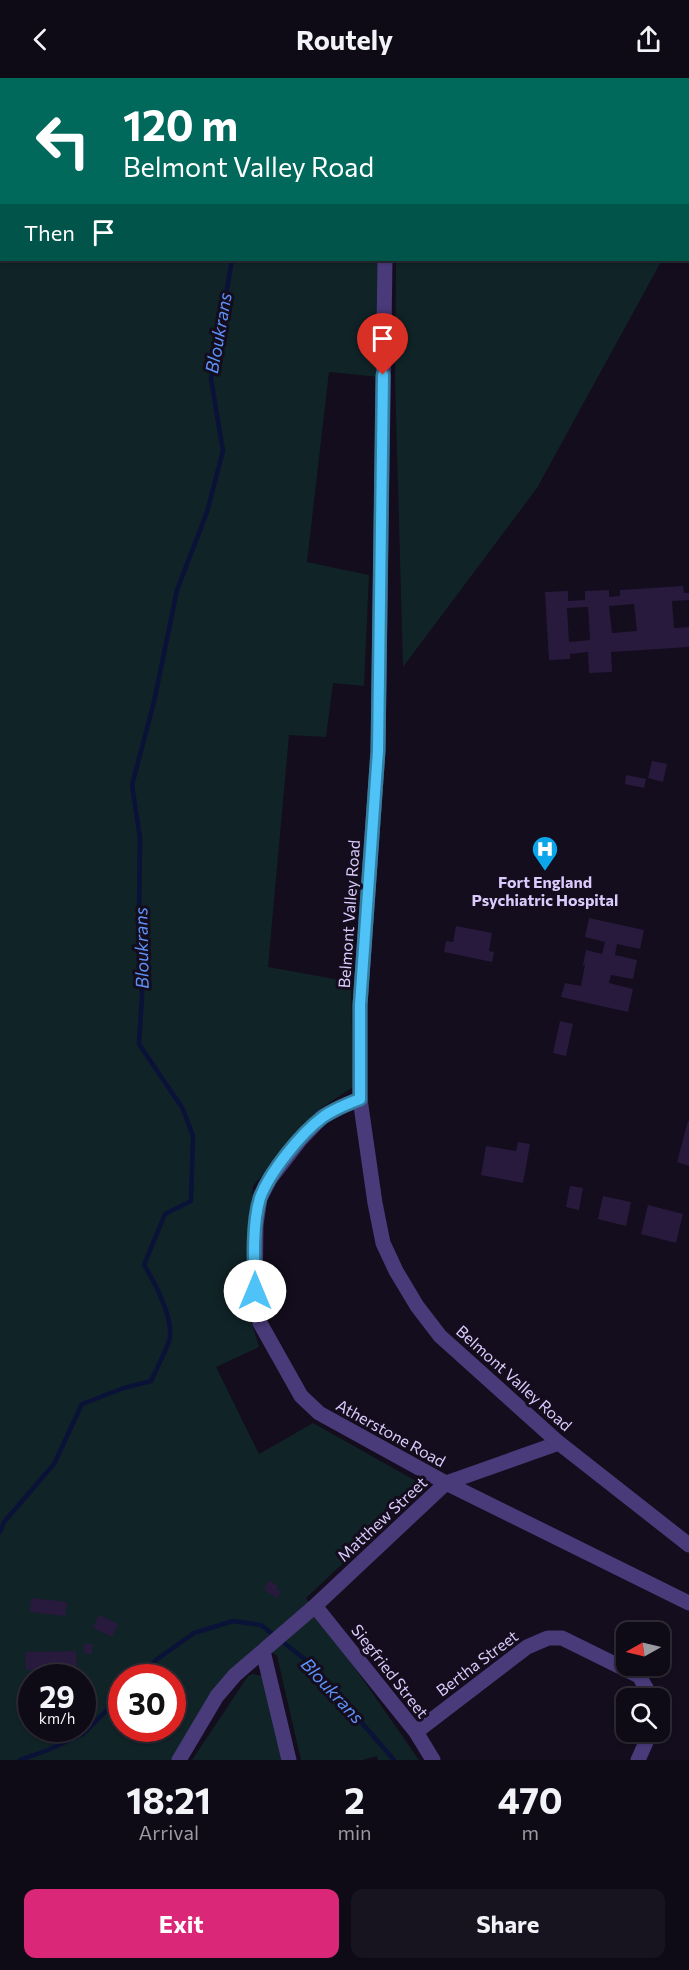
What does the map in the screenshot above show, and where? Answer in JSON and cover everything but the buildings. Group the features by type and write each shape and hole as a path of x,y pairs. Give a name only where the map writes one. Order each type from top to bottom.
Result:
{"street":[{"name":"Belmont Valley Road","path":"384,261 378,751 360,1005 360,1099 383,1243 396,1271 417,1306 440,1336 559,1443 689,1545"},
{"name":"Atherstone Road","path":"360,1099 322,1118 300,1139 270,1179 260,1198 256,1225 255,1305 260,1323 301,1396 319,1413 446,1483 689,1603"},
{"name":"Matthew Street","path":"178,1760 217,1696 235,1675 315,1606 446,1483 559,1443"},
{"name":"Siegfried Street","path":"315,1606 416,1732 433,1760"},
{"name":"Bertha Street","path":"416,1732 527,1647 548,1638 562,1638 639,1676 646,1688"},
{"path":"272,1644 289,1760"},
{"path":"638,1760 646,1742"}],"green space":[{"path":"0,261 380,261 379,377 329,372 307,562 369,575 364,686 333,683 326,737 289,735 268,967 351,982 353,1087 317,1111 253,1186 244,1296 259,1347 216,1367 259,1454 313,1423 425,1486 306,1598 419,1760 378,1760 377,1756 363,1760 301,1760 277,1656 260,1643 239,1663 186,1740 186,1664 108,1664 108,1742 184,1742 172,1760 0,1760"},
{"path":"396,261 661,261 537,488 403,667 395,378"},
{"path":"253,1674 262,1676 283,1760 192,1760 248,1676"}],"waterway":[{"name":"Bloukrans","path":"0,1532 4,1522 54,1464 82,1404 124,1388 151,1381 169,1341 167,1313 144,1265 165,1214 191,1201 193,1136 183,1109 139,1044 142,996 139,915 140,838 132,785 154,702 177,590 207,512 223,451 211,379 232,261"},
{"name":"Bloukrans","path":"152,1664 194,1633 233,1621 261,1625 311,1664 394,1760"},
{"name":"Bloukrans","path":"20,1760 83,1734 108,1709"}],"place":[{"name":"Fort England Psychiatric Hospital","path":"545,872"}],"route":[{"path":"255,1291 256,1225 260,1198 270,1179 300,1139 322,1118 360,1099 360,1005 378,751 383,375"}]}
